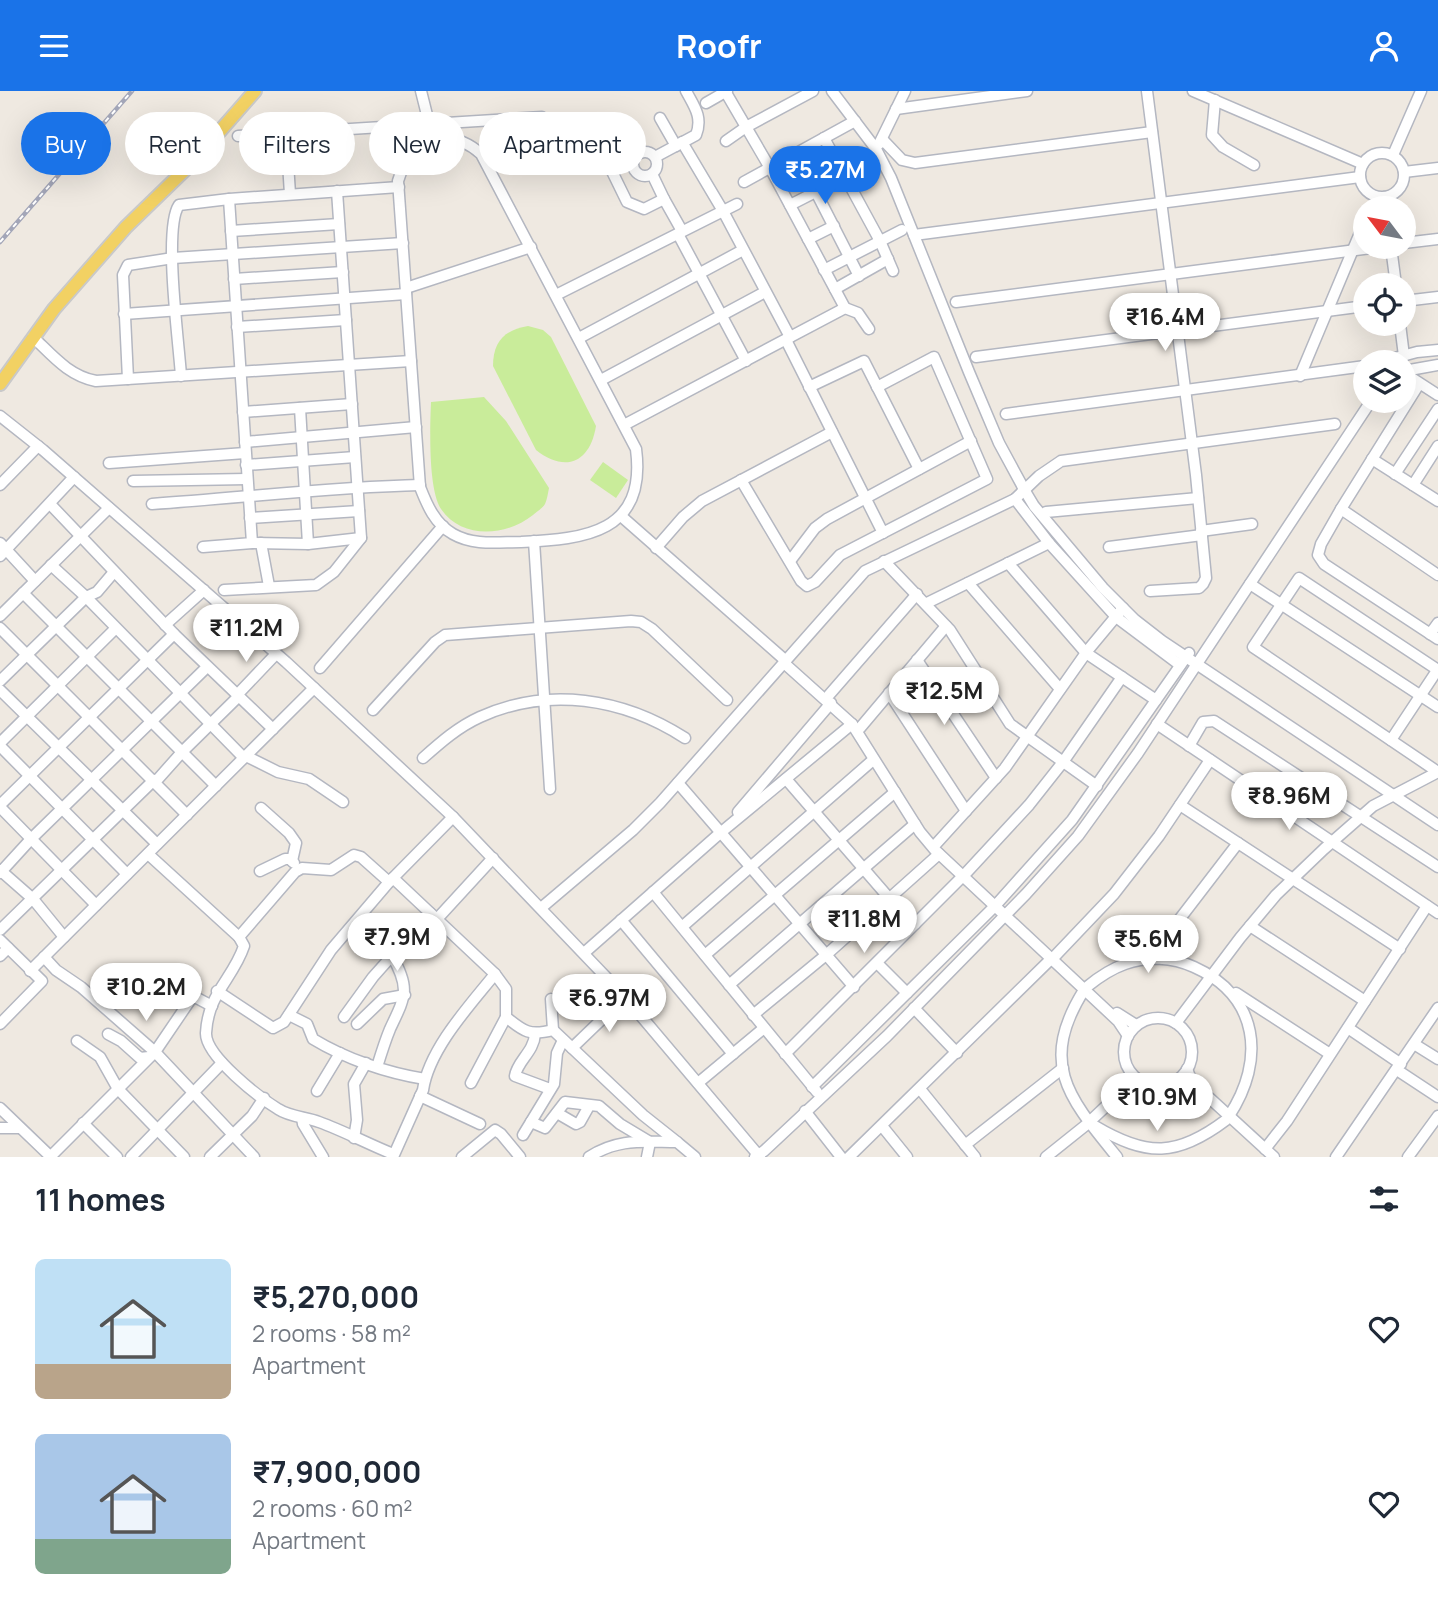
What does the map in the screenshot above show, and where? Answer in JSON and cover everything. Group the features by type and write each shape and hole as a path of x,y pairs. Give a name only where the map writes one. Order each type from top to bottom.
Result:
{"main road":[{"path":"0,384 54,309 126,227 192,163 255,91"}],"street":[{"path":"421,91 426,112"},
{"path":"655,157 696,135 700,124 699,115 686,91"},
{"path":"706,103 726,91 845,308 858,313 869,330"},
{"path":"726,141 746,127 813,91"},
{"path":"832,91 876,149 891,178 999,443 1025,491 1120,612"},
{"path":"876,149 905,91"},
{"path":"896,109 1027,91"},
{"path":"1147,91 1192,442 1206,578 1199,588 1150,591"},
{"path":"1193,91 1363,164"},
{"path":"1393,155 1421,91"},
{"path":"1215,100 1213,135 1223,147 1254,165"},
{"path":"660,118 723,211 883,533"},
{"path":"744,182 855,121"},
{"path":"882,139 902,160 915,163 1152,132"},
{"path":"824,138 894,271"},
{"path":"401,175 399,187 420,485 427,506 443,526 471,542 579,538 610,525 621,516 630,501 637,477 636,449 481,154 465,143"},
{"path":"646,152 651,152 655,157 656,170 646,174"},
{"path":"796,153 859,275"},
{"path":"1371,155 1393,155 1404,172 1399,189 1380,196 1362,186 1360,177 1363,164 1371,155"},
{"path":"1404,172 1438,168"},
{"path":"652,174 699,274 746,361"},
{"path":"289,175 290,194"},
{"path":"614,175 626,202 632,206 644,209 664,199"},
{"path":"615,178 622,175"},
{"path":"790,205 845,177"},
{"path":"914,235 1360,177"},
{"path":"181,376 173,258 174,215 179,205 399,187"},
{"path":"224,590 316,585 325,580 360,537 337,191"},
{"path":"229,199 250,518 269,586"},
{"path":"556,295 737,204"},
{"path":"231,231 340,224"},
{"path":"808,239 834,226"},
{"path":"824,270 902,230"},
{"path":"1416,242 1438,239"},
{"path":"128,379 122,275 126,267 173,258 403,243"},
{"path":"124,314 406,291 531,247"},
{"path":"579,338 743,250"},
{"path":"956,302 1353,250"},
{"path":"1300,376 1353,250"},
{"path":"835,289 888,259"},
{"path":"234,279 343,272"},
{"path":"601,380 765,292"},
{"path":"1416,300 1438,297"},
{"path":"624,425 845,308"},
{"path":"976,357 1353,308"},
{"path":"237,327 346,320"},
{"path":"33,337 69,371 96,381 411,361"},
{"path":"1416,354 1438,350"},
{"path":"741,481 801,581 810,586 840,555 987,479 934,357 877,387"},
{"path":"809,387 863,361 919,469"},
{"path":"1416,370 1438,365"},
{"path":"1006,414 1353,368"},
{"path":"1416,382 1438,395"},
{"path":"1419,384 1318,549 1320,559 1434,637 1438,622"},
{"path":"243,412 352,404"},
{"path":"300,408 308,544"},
{"path":"1395,474 1438,409"},
{"path":"0,416 204,590 453,817 625,997 759,1155 914,1008 1078,836 1157,724 1363,413"},
{"path":"541,908 633,830 678,783 865,571 1015,499 1061,461 1335,424"},
{"path":"245,442 416,427"},
{"path":"656,548 683,517 702,501 832,432"},
{"path":"790,561 815,528 971,441"},
{"path":"0,485 38,446"},
{"path":"1413,485 1438,446"},
{"path":"109,463 246,453"},
{"path":"246,465 355,457"},
{"path":"1372,459 1438,501"},
{"path":"36,581 2,550 74,477"},
{"path":"133,481 247,479"},
{"path":"152,504 357,486 420,485"},
{"path":"1025,491 1114,591 1185,658"},
{"path":"1046,512 1198,498"},
{"path":"1015,499 1049,543 1120,612 1135,620 1185,658 1198,662 1438,818"},
{"path":"50,504 165,625 273,729"},
{"path":"0,616 109,508"},
{"path":"1341,509 1438,575"},
{"path":"250,518 359,512"},
{"path":"621,516 830,699 844,708 937,849"},
{"path":"1109,547 1252,524"},
{"path":"320,669 443,526"},
{"path":"203,547 256,543 308,544 360,537"},
{"path":"534,541 550,789"},
{"path":"927,603 1049,543"},
{"path":"884,561 927,603 946,626 1010,724 1097,786"},
{"path":"1008,563 1086,653 1156,700"},
{"path":"51,565 245,757 278,772 309,779 343,802"},
{"path":"0,681 86,597 97,592 114,572"},
{"path":"1176,1023 1250,926 1293,879 1362,816 1396,793 1438,772 1391,740 1254,646 1299,578 1438,669 1391,740"},
{"path":"968,583 1060,689"},
{"path":"1250,584 1438,707"},
{"path":"165,625 204,590"},
{"path":"23,593 216,786"},
{"path":"719,834 917,594"},
{"path":"753,1015 826,955 889,898 937,849 996,778 1086,653 1120,612"},
{"path":"373,710 435,642 445,635 631,621 641,622 652,629 727,700"},
{"path":"584,953 719,834 856,726 889,693 946,626"},
{"path":"0,628 187,815"},
{"path":"115,629 0,744 127,874"},
{"path":"96,905 0,806 174,634"},
{"path":"0,930 158,779 276,654"},
{"path":"812,1087 997,904 1072,820 1185,658"},
{"path":"918,660 996,778"},
{"path":"64,937 33,899 0,871 207,667"},
{"path":"785,1054 965,874 1029,805 1063,762 1122,677"},
{"path":"30,971 314,688"},
{"path":"0,690 157,844"},
{"path":"889,693 966,811"},
{"path":"423,758 450,735 478,718 513,705 544,699 572,699 614,706 660,722 685,738"},
{"path":"1188,746 1203,722 1214,721 1438,867"},
{"path":"1157,724 1438,913"},
{"path":"856,726 873,760 915,824 937,849 1086,988 1123,1019 1136,1025"},
{"path":"683,926 873,760"},
{"path":"849,1157 1053,958 1114,894 1210,760"},
{"path":"786,779 889,898 915,924"},
{"path":"678,783 719,834 751,866 854,987"},
{"path":"705,955 895,792"},
{"path":"1396,793 1438,825"},
{"path":"1180,805 1400,949"},
{"path":"261,808 289,832 296,843 292,861"},
{"path":"217,991 273,1028 284,1022 331,950 391,880 453,817"},
{"path":"729,985 915,824"},
{"path":"1149,959 1238,843"},
{"path":"148,853 239,937 244,946 217,991 212,1006 206,1038 222,1063 278,1109 316,1121 393,1155 443,1043 495,974"},
{"path":"261,871 285,859 292,861 300,869 331,870 354,855 361,857 433,916 495,974 506,989 506,1017 471,1083"},
{"path":"344,1017 392,955 494,858"},
{"path":"239,937 277,891 300,869"},
{"path":"653,892 821,1097"},
{"path":"1261,1154 1287,1121 1427,906"},
{"path":"621,920 733,1054"},
{"path":"1250,926 1365,1001"},
{"path":"0,940 42,980 0,1024"},
{"path":"0,956 8,948"},
{"path":"377,1067 405,995 403,974 392,955"},
{"path":"44,957 56,970 81,987 192,1093 254,1157"},
{"path":"1118,1157 1076,1106 1065,1079 1061,1053 1063,1032 1073,1009 1086,988 1107,971 1126,963 1149,959 1185,963 1212,976 1330,1054"},
{"path":"877,963 907,993"},
{"path":"164,977 212,1006"},
{"path":"1086,988 1128,1035"},
{"path":"1089,1122 1121,1140 1152,1149 1180,1147 1203,1137 1227,1118 1241,1098 1248,1077 1252,1050 1242,1006 1229,989"},
{"path":"357,1024 383,999 405,995"},
{"path":"0,1108 51,1157 152,1055 193,996"},
{"path":"572,1048 625,997"},
{"path":"551,999 553,1030 643,1115 695,1157"},
{"path":"0,1005 9,1015"},
{"path":"914,1008 957,1053"},
{"path":"1336,1157 1414,1044 1434,1024 1438,1008"},
{"path":"289,1014 310,1027 313,1039 340,1053 399,1075 425,1079"},
{"path":"506,1017 520,1028 535,1034 553,1030"},
{"path":"1154,1018 1167,1019 1176,1023 1188,1036 1191,1049 1186,1069 1176,1080 1161,1086 1150,1085 1136,1078 1128,1069 1124,1055 1128,1035 1136,1025 1154,1018"},
{"path":"698,1083 764,1028"},
{"path":"1348,1028 1438,1097"},
{"path":"108,1034 121,1041 140,1058 152,1055"},
{"path":"535,1034 534,1044 517,1068 515,1076 550,1089"},
{"path":"523,1135 554,1084 557,1053 563,1039"},
{"path":"77,1041 100,1057 118,1089 184,1157"},
{"path":"1414,1044 1438,1059"},
{"path":"317,1091 340,1053"},
{"path":"131,1157 159,1132 222,1063"},
{"path":"354,1138 357,1120 354,1084 366,1063"},
{"path":"965,1145 1063,1068"},
{"path":"1186,1069 1192,1082 1261,1154 1274,1157"},
{"path":"1047,1157 1136,1078"},
{"path":"1176,1080 1190,1087 1227,1118"},
{"path":"920,1089 975,1157"},
{"path":"420,1096 480,1124"},
{"path":"210,1157 252,1116 264,1098"},
{"path":"531,1122 545,1128 565,1102 599,1106 620,1124 650,1142"},
{"path":"557,1114 576,1124 589,1106"},
{"path":"805,1111 841,1157"},
{"path":"1408,1157 1433,1131 1438,1115"},
{"path":"302,1118 323,1157"},
{"path":"83,1123 117,1157"},
{"path":"882,1126 907,1157"},
{"path":"0,1128 19,1128"},
{"path":"462,1157 495,1130 520,1157"},
{"path":"647,1157 650,1142"},
{"path":"589,1157 606,1146 677,1142"}],"green space":[{"path":"528,326 543,330 551,337 596,426 588,449 575,461 557,461 536,450 493,366 495,350 502,338 512,331"},
{"path":"484,397 506,421 549,488 545,504 533,515 498,531 472,530 450,519 437,500 432,473 431,402"},
{"path":"603,462 628,480 616,498 590,480"}],"railway":[{"path":"0,242 132,91"}]}
